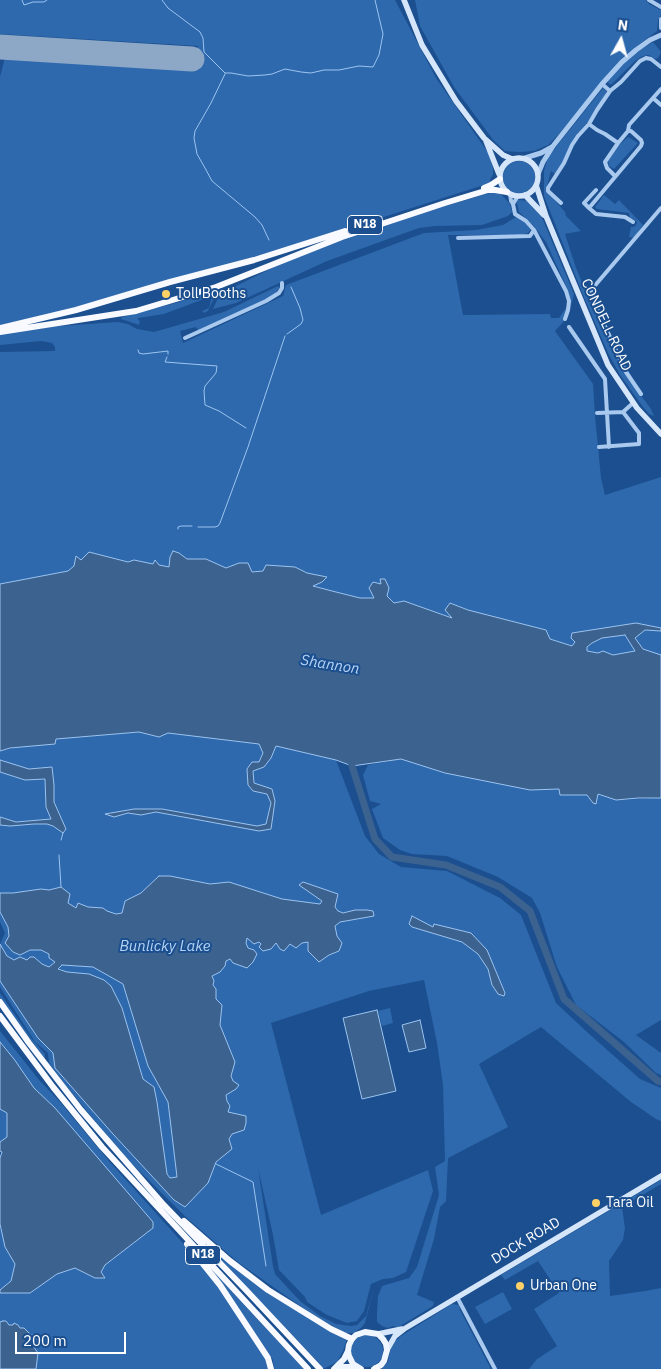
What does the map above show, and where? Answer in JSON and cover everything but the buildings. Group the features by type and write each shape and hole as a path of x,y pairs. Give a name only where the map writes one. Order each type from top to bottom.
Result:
{"highway":[{"name":"N18","path":"0,328 76,310 170,282 254,260 420,206 491,186 500,178"},
{"name":"N18","path":"0,332 136,311 216,287 342,237 436,206 488,190 509,193"},
{"name":"N18","path":"0,1002 81,1110 112,1146 162,1203 320,1369"},
{"name":"N18","path":"0,1016 58,1094 102,1147 306,1367"},
{"name":"N18","path":"112,1146 164,1202 230,1261 268,1290 300,1311 330,1329 352,1339"},
{"name":"N18","path":"102,1147 110,1160 181,1237 220,1285 268,1358 271,1369"}],"main road":[{"path":"404,0 422,45 456,101 484,138 503,155 512,159"},
{"path":"484,138 495,163 500,178 504,188 509,193 518,196 530,193 536,185 538,174 532,162 525,158 516,158 504,164 500,178"},
{"name":"CONDELL ROAD","path":"536,185 546,216 608,365 633,403 661,434"},
{"path":"525,195 546,216"},
{"name":"DOCK ROAD","path":"387,1350 395,1336 404,1329 661,1176"},
{"name":"DOCK ROAD","path":"378,1334 404,1329"},
{"path":"335,1369 344,1359 352,1339 356,1335 370,1332 378,1334 386,1344 387,1350 384,1361 375,1369"},
{"path":"348,1351 350,1360 359,1368"},
{"path":"335,1369 344,1367 359,1368"}],"street":[{"path":"649,0 661,7"},
{"path":"661,19 661,28"},
{"path":"538,174 542,163 553,146 602,84 636,50 661,35"},
{"path":"561,203 548,191 548,188 564,163 572,145 590,124 610,91 640,61 646,58 651,59 661,67"},
{"path":"656,63 660,59"},
{"path":"602,84 610,91"},
{"path":"615,176 607,168 605,162 628,132 629,126 661,89"},
{"path":"653,98 661,105"},
{"path":"590,124 618,143"},
{"path":"589,208 641,146 641,140 631,131 628,132"},
{"path":"525,158 541,153 553,146"},
{"path":"596,190 584,203 589,208 596,214 625,217 633,222"},
{"path":"509,193 515,214 526,221 534,230 566,291 569,301 565,318"},
{"path":"513,204 518,196"},
{"path":"641,394 626,372 590,293 661,208"},
{"path":"458,238 530,236 534,230"},
{"path":"185,338 266,301 279,293 282,283"},
{"path":"569,327 605,379 609,446"},
{"path":"596,413 623,412 633,403"},
{"path":"599,447 639,444 639,434 623,412"},
{"path":"457,1297 495,1369"}],"shaded area":[{"path":"0,0 395,0 436,78 489,154 493,168 490,183 299,244 78,307 0,325 0,77 5,57 197,70 198,46 0,34"},
{"path":"415,0 646,0 649,4 661,10 661,15 658,20 657,31 623,57 548,145 534,151 519,152 505,151 494,141 454,87 420,26"},
{"path":"653,42 661,52 658,58 655,59 649,55 643,56 636,60 612,84 609,84 607,79 636,52"},
{"path":"603,88 607,92 590,119 578,133 555,174 551,171 546,190 565,212 566,216 581,231 565,234 576,268 589,298 654,416 649,414 643,407 620,375 608,353 544,196 544,171 548,157"},
{"path":"628,137 638,143 614,169 609,166 608,161 619,145"},
{"path":"519,161 531,165 535,177 531,189 519,193 507,189 503,177 507,165"},
{"path":"493,192 500,193 510,204 512,212 508,216 482,225 419,228 327,261 236,303 213,309 218,298 226,291 282,263 318,248 395,221"},
{"path":"604,195 615,204 619,200 643,225 634,238 629,237 631,227 634,227 637,222 630,218 629,213 597,209 595,207"},
{"path":"518,200 529,201 538,208 574,294 568,317 555,331 593,384 601,478 605,495 661,477 661,628 636,623 572,633 571,638 575,642 572,646 550,639 546,630 468,610 451,603 454,618 404,601 394,603 387,596 381,584 377,584 374,598 360,598 312,585 326,577 307,573 295,567 252,572 239,563 226,568 206,559 187,559 181,555 170,557 170,567 159,565 155,561 153,564 134,560 128,562 89,552 81,560 76,557 74,566 68,571 0,584 0,352 55,351 55,347 52,343 41,341 0,345 0,334 60,326 118,322 128,324 137,329 154,332 224,312 278,286 280,287 277,292 264,301 198,330 196,327 180,331 183,343 283,296 286,285 424,233 476,230 503,225 516,217 531,229 528,233 521,235 448,235 463,315 550,314 551,318 559,318 570,302 567,288 546,242 533,225 519,212"},
{"path":"219,288 208,311 204,313 202,311 209,308 212,296 164,314 138,318 140,321 139,325 121,319 122,317 179,302"},
{"path":"645,630 661,631 661,655 643,649 635,638"},
{"path":"625,635 636,651 613,655 603,651 598,653 587,651 587,647 602,638"},
{"path":"139,732 158,737 168,733 259,744 263,753 259,762 252,762 253,791 268,794 271,803 266,824 257,826 162,809 134,809 107,814 114,817 128,813 141,815 156,812 259,831 271,829 275,801 272,789 254,783 253,771 271,758 276,746 336,760 365,836 379,854 401,867 447,871 500,898 521,915 556,1003 640,1079 661,1088 661,1121 631,1102 541,1027 479,1064 508,1127 448,1158 446,1201 440,1207 434,1239 417,1295 434,1302 433,1306 397,1328 394,1326 387,1328 377,1322 378,1296 382,1286 409,1278 417,1267 439,1195 435,1167 445,1161 443,1085 437,1043 424,980 369,991 271,1023 321,1215 428,1170 433,1191 406,1272 371,1284 364,1311 357,1321 347,1323 327,1315 307,1302 305,1297 279,1270 258,1168 275,1274 300,1301 320,1316 336,1324 357,1325 366,1316 374,1287 365,1323 353,1333 346,1333 316,1317 239,1263 188,1219 124,1156 49,1063 48,1053 35,1042 0,987 0,981 38,1038 53,1053 55,1068 174,1200 185,1207 216,1162 232,1149 229,1139 232,1134 244,1130 228,1112 226,1094 236,1089 231,1076 235,1062 220,1025 222,1005 216,999 216,989 213,985 212,976 220,972 225,966 226,961 254,950 248,948 246,943 247,937 252,941 259,941 263,951 271,949 276,943 308,942 319,961 339,951 342,943 337,936 335,926 340,922 374,916 355,910 343,913 338,911 300,885 322,901 320,904 282,899 229,882 210,884 170,876 159,876 141,893 125,901 122,913 116,914 103,908 88,907 78,903 76,908 68,903 61,887 49,890 0,893 0,825 47,824 63,833 66,829 54,802 52,767 29,769 2,761 0,760 0,751 56,739","holes":["412,917 433,928 434,924 487,950 505,993 492,985 488,969 478,954 462,942 412,927"]},
{"path":"401,759 445,773 530,790 559,789 560,795 587,795 593,803 596,803 597,794 616,800 661,798 661,1020 636,1035 661,1053 661,1075 656,1073 624,1042 576,1005 557,967 540,913 532,898 498,877 447,856 412,854 400,850 383,838 372,809 381,804 370,801 363,775 368,765"},
{"path":"0,772 25,780 45,779 46,807 52,819 16,822 0,817"},
{"path":"0,912 8,927 9,936 20,955 30,950 41,950 49,954 55,962 49,967 34,957 30,957 27,960 14,960 7,956 0,944 5,933 0,922"},
{"path":"62,965 93,967 123,984 148,1066 168,1102 177,1177 170,1178 167,1174 154,1087 143,1079 122,1008 111,986 89,974 67,972 58,968"},
{"path":"0,993 31,1038 45,1054 45,1059 0,998"},
{"path":"390,1008 393,1023 382,1026 378,1011"},
{"path":"0,1031 40,1081 210,1275 267,1359 269,1369 36,1369 38,1353 31,1343 34,1339 31,1335 24,1328 20,1328 14,1323 9,1326 0,1322 0,1293 30,1293 57,1274 75,1268 95,1278 104,1278 100,1272 105,1265 153,1228 55,1108 34,1088 0,1042"},
{"path":"0,1109 7,1113 7,1138 0,1142"},
{"path":"661,1180 661,1184 622,1207 625,1228 623,1240 609,1261 610,1296 661,1288 661,1369 529,1369 537,1359 557,1346 534,1309 559,1293 538,1261 505,1280 501,1275"},
{"path":"0,1224 5,1247 15,1264 11,1281 0,1290"},
{"path":"197,1235 225,1258 347,1339 337,1362 323,1369"},
{"path":"208,1266 304,1369 274,1369 273,1360"},
{"path":"503,1292 512,1309 485,1324 475,1307"},
{"path":"452,1304 459,1305 491,1369 381,1369 388,1362 390,1350 394,1342"},
{"path":"367,1335 373,1336 378,1340 382,1345 382,1357 378,1362 373,1366 367,1367 361,1366 356,1362 352,1357 351,1351 352,1345 356,1340 361,1336"}],"water":[{"name":"Shannon","path":"173,551 187,559 206,559 226,568 239,563 248,563 252,572 263,571 266,565 295,567 307,573 327,577 322,582 313,586 360,598 374,598 369,588 373,582 381,584 380,579 385,579 389,588 387,596 394,603 404,601 452,618 445,610 450,603 468,610 546,630 550,639 572,646 575,642 571,638 572,633 636,623 661,628 661,631 645,630 635,638 643,649 661,655 661,798 616,800 598,794 596,804 587,795 560,795 559,789 530,790 445,773 401,759 352,766 336,760 276,746 271,758 264,767 253,771 254,783 272,789 275,801 271,829 259,831 156,812 141,815 128,813 114,817 105,814 134,809 162,809 257,826 266,824 271,803 267,794 253,791 248,785 247,769 252,762 259,762 263,753 259,744 168,733 159,737 139,732 56,739 55,744 10,748 0,751 0,584 68,571 74,566 76,556 81,560 89,552 128,562 134,560 153,564 155,560 159,565 169,567","holes":["625,635 635,651 613,655 603,651 598,653 587,651 587,647 602,638"]},
{"path":"0,760 29,769 52,767 54,802 66,829 63,833 47,824 0,825 0,817 16,822 51,819 46,807 45,779 25,780 0,772"},
{"name":"Bunlicky Lake","path":"159,876 170,876 210,884 229,882 282,899 320,904 322,901 299,885 303,882 338,894 335,907 338,911 343,913 367,910 373,911 374,916 340,922 335,926 337,936 342,943 339,951 319,962 308,951 308,942 302,943 296,948 290,944 284,951 276,943 271,949 263,951 259,947 261,944 259,942 254,944 247,938 248,948 254,950 257,954 253,962 247,968 233,963 230,959 226,961 225,966 220,972 212,976 213,985 216,989 216,999 222,1005 220,1025 235,1062 231,1076 233,1081 239,1085 226,1095 230,1106 228,1112 246,1116 246,1123 244,1130 232,1134 229,1139 232,1149 216,1162 208,1183 185,1207 174,1200 55,1068 53,1053 38,1038 0,981 0,944 7,956 14,960 20,957 27,960 30,957 34,957 49,967 55,962 49,958 49,954 41,950 30,950 20,955 13,952 5,943 9,936 8,927 0,912 0,893 49,890 61,887 70,894 68,903 76,908 78,903 88,907 103,908 116,914 122,913 125,901 141,893","holes":["62,965 93,967 123,984 148,1066 168,1102 177,1177 170,1178 167,1174 154,1087 143,1079 122,1008 111,986 104,980 89,974 67,972 58,969"]},
{"path":"412,916 433,927 434,924 471,933 487,950 505,993 504,996 498,994 492,985 488,969 478,954 462,942 412,927 409,924"},
{"path":"377,1010 396,1091 362,1099 343,1018"},
{"path":"420,1020 426,1048 409,1052 402,1025"},
{"path":"0,1042 34,1088 55,1108 153,1222 153,1228 105,1265 101,1272 105,1278 95,1278 75,1268 57,1274 30,1293 0,1293 0,1290 11,1281 15,1264 5,1247 0,1224 0,1158 2,1152 0,1151 0,1142 7,1137 7,1113 0,1109"},
{"path":"6,1321 9,1325 14,1323 20,1328 24,1328 31,1335 37,1335 39,1339 34,1339 31,1343 38,1353 36,1369 0,1369 0,1322"}],"waterway":[{"path":"22,0 24,5 47,0"},
{"path":"162,0 168,8 200,32 203,38 204,52 225,73"},
{"path":"225,73 248,76 272,74 285,69 311,73 359,66 373,67 379,55 383,34 375,0"},
{"path":"225,74 195,131 194,138 197,154 212,181 255,217 262,225 269,240"},
{"path":"287,334 301,324 303,320 291,287"},
{"path":"198,527 215,527 220,523 285,336"},
{"path":"138,350 139,353 143,354 168,351 168,354"},
{"path":"167,357 165,362 217,366 216,373 205,386 205,405 219,411 246,428"},
{"path":"178,529 181,526 192,526"},
{"path":"351,759 375,839 392,857 446,865 500,887 530,911 564,999 661,1082"},
{"path":"61,840 63,833"},
{"path":"59,855 61,887"},
{"path":"216,1164 253,1182 266,1266"}],"runway":[{"path":"0,47 192,59"}],"place":[{"name":"Toll Booths","path":"166,294"},
{"name":"Tara Oil","path":"596,1203"},
{"name":"Urban One","path":"520,1286"}]}
